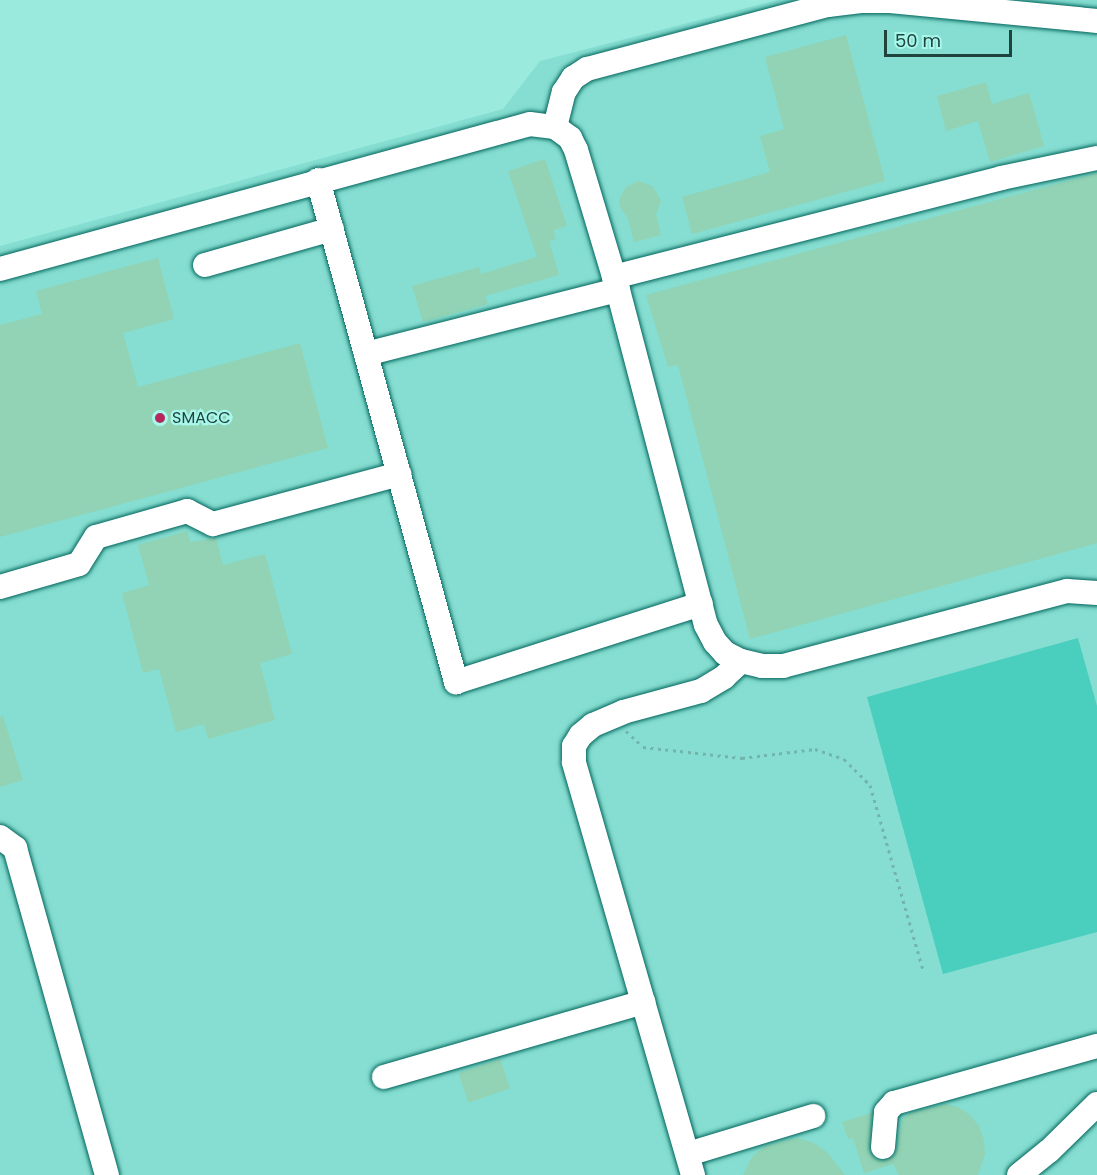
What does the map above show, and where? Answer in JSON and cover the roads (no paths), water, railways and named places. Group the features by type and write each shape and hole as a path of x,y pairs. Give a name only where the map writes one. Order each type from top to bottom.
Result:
{"lane":[{"path":"555,127 564,92 573,78 587,69 828,5 861,1 890,1 1097,21"},
{"path":"0,269 318,180 530,124 555,127 570,138 576,150 616,284 701,604 715,642 725,653 741,661 762,666 783,666 1066,591 1097,593"},
{"path":"366,354 1001,178 1097,158"},
{"path":"318,180 456,682 701,604"},
{"path":"205,265 332,229"},
{"path":"0,587 79,564 96,537 119,530 187,511 213,524 399,474"},
{"path":"741,661 724,677 701,691 623,712 593,724 581,735 574,746 574,762 690,1165 813,1116"},
{"path":"0,837 15,848 107,1175"},
{"path":"384,1077 643,1002"},
{"path":"883,1147 886,1112 894,1103 1097,1046"},
{"path":"1018,1175 1049,1151 1097,1104"}],"place":[{"name":"SMACC","path":"160,418"}]}
